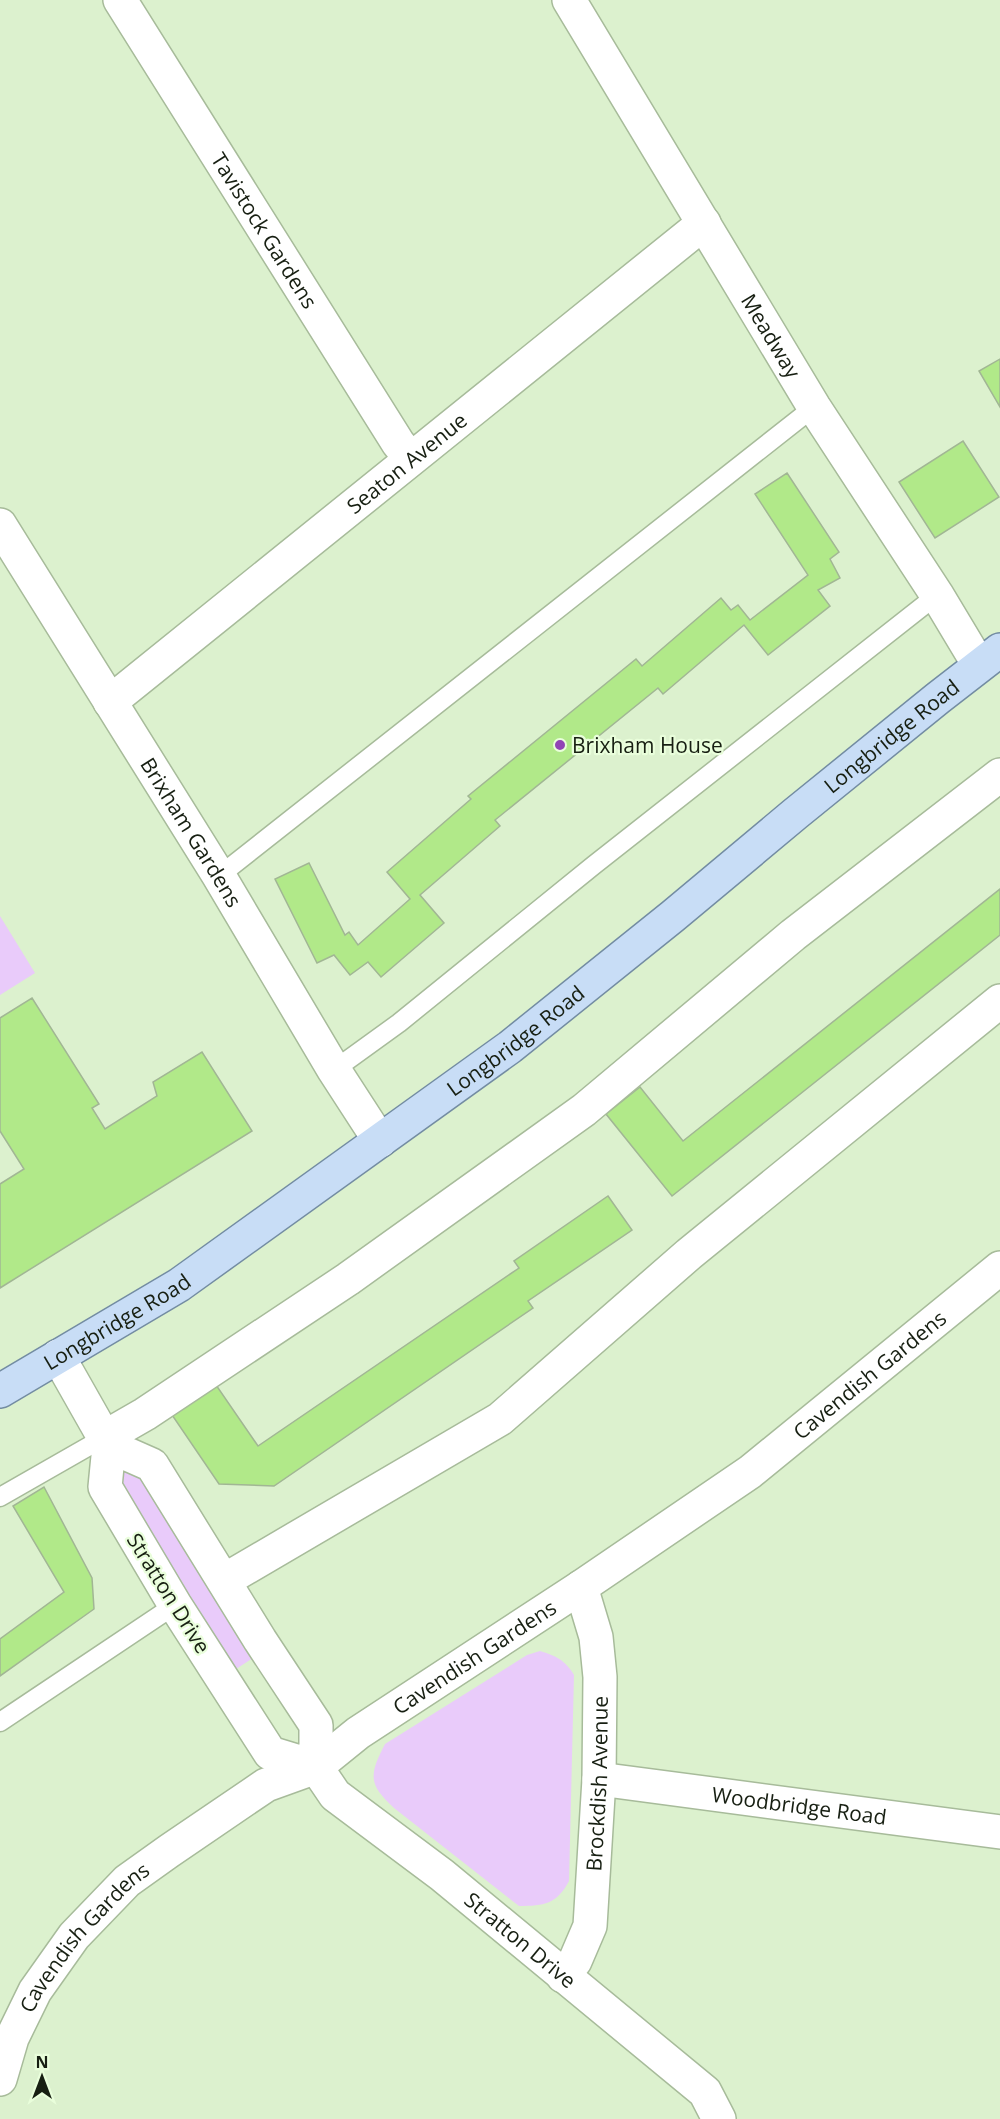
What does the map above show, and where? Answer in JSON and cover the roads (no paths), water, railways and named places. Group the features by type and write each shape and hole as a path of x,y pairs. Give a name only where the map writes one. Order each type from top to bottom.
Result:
{"main road":[{"name":"Longbridge Road","path":"0,1391 179,1285 528,1032 990,658"}],"street":[{"name":"Tavistock Gardens","path":"120,0 392,433 410,458"},
{"name":"Meadway","path":"569,0 814,407 937,595 990,658"},
{"name":"Seaton Avenue","path":"110,702 704,223"},
{"name":"Brixham Gardens","path":"0,525 219,876 334,1070 380,1141"},
{"path":"107,1441 348,1279 584,1110 793,935 1000,775"},
{"path":"225,1580 500,1419 689,1254 1000,1001"},
{"name":"Cavendish Gardens","path":"0,2079 12,2038 35,1991 74,1936 127,1881 267,1785 316,1767 358,1732 581,1587 750,1472 1000,1268"},
{"path":"58,1356 107,1441 152,1465 225,1580 260,1640 316,1725 316,1767"},
{"name":"Stratton Drive","path":"107,1441 105,1487 175,1605 270,1753 316,1767 336,1795 442,1875 705,2092 719,2119"},
{"name":"Brockdish Avenue","path":"563,1976 575,1961 590,1926 599,1779 600,1677 596,1637 581,1587"},
{"name":"Woodbridge Road","path":"599,1779 1000,1832"}],"lane":[{"path":"219,876 814,407"},
{"path":"334,1070 399,1023 594,865 937,595"},
{"path":"0,1497 107,1441"},
{"path":"0,1722 175,1605"}],"place":[{"name":"Brixham House","path":"560,745"}]}
